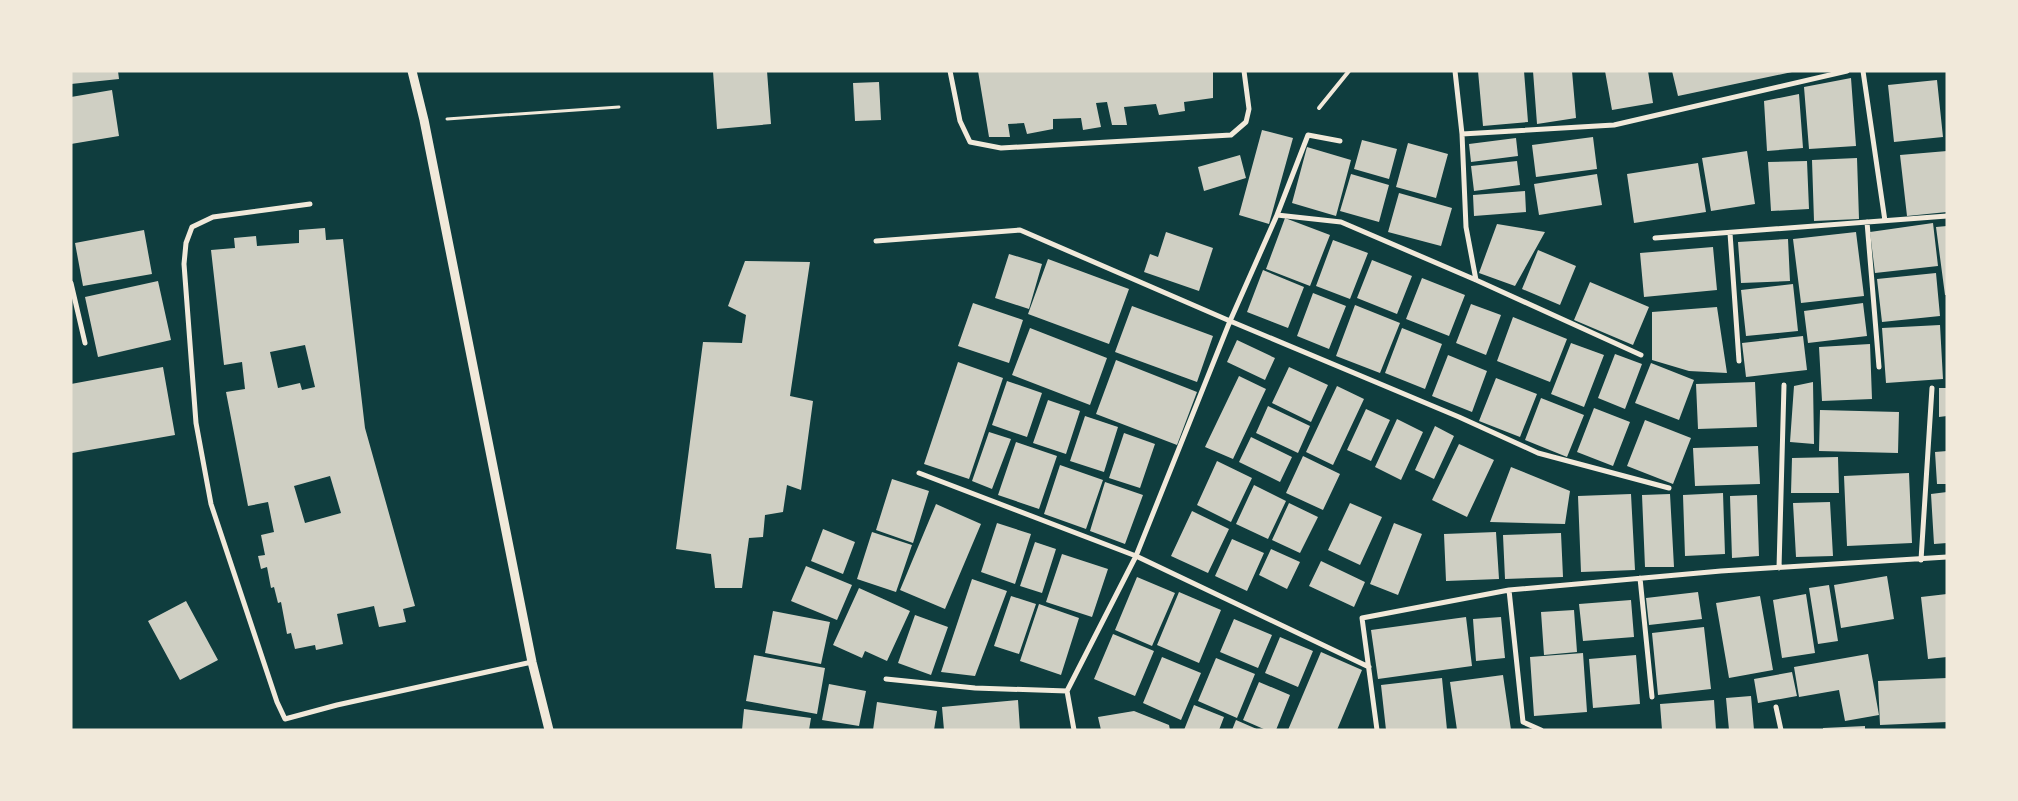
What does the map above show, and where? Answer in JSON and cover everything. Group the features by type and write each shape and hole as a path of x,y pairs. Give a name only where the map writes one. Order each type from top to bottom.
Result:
{"street":[{"path":"412,71 424,120 532,662 549,730"},
{"path":"950,71 960,120 970,142 1001,148 1231,135 1246,122 1249,109 1244,71"},
{"path":"1455,71 1462,134 1466,226 1476,280"},
{"path":"1462,134 1614,125 1847,71"},
{"path":"1863,71 1885,221"},
{"path":"1074,730 1067,691 1136,556 1230,321 1277,214 1308,135 1340,141"},
{"path":"310,204 213,217 192,227 186,244 184,264 196,423 210,504 284,719 337,705 532,662"},
{"path":"1277,214 1341,222 1476,280 1641,355"},
{"path":"1655,238 1947,216"},
{"path":"1867,222 1879,367"},
{"path":"876,241 1020,230 1230,321 1460,417 1538,453 1669,488"},
{"path":"1730,232 1739,361"},
{"path":"71,283 85,343"},
{"path":"1779,568 1784,385"},
{"path":"1921,560 1932,388"},
{"path":"919,472 1136,556 1369,667"},
{"path":"1377,730 1362,618 1509,590 1640,578 1947,557"},
{"path":"1640,578 1652,697"},
{"path":"1509,590 1523,722 1541,730"},
{"path":"886,679 975,688 1067,691"},
{"path":"1776,707 1780,730"}],"lane":[{"path":"1319,108 1349,71"}],"path":[{"path":"424,120 619,108"}],"building":[{"path":"71,71 118,71 119,79 71,84"},
{"path":"713,71 767,71 771,124 717,129"},
{"path":"978,71 1213,71 1213,98 1184,102 1185,111 1159,115 1156,104 1124,107 1127,125 1112,125 1107,102 1096,103 1101,127 1083,130 1081,118 1053,119 1053,129 1027,134 1024,123 1008,124 1010,137 989,137"},
{"path":"1478,71 1524,71 1528,122 1483,126"},
{"path":"1533,71 1572,71 1576,118 1537,124"},
{"path":"1605,71 1648,71 1653,103 1612,110"},
{"path":"1672,71 1792,71 1792,72 1678,96"},
{"path":"1851,78 1856,146 1809,149 1804,87"},
{"path":"1937,80 1943,137 1894,142 1888,85"},
{"path":"879,82 881,120 855,121 853,83"},
{"path":"112,90 119,136 71,144 71,97"},
{"path":"1799,94 1803,148 1767,151 1764,101"},
{"path":"1262,130 1293,138 1269,224 1239,215"},
{"path":"1593,137 1597,169 1536,177 1532,145"},
{"path":"1516,138 1518,156 1471,162 1469,144"},
{"path":"1362,140 1397,149 1389,179 1354,169"},
{"path":"1408,143 1448,154 1436,198 1396,187"},
{"path":"1307,147 1351,160 1336,216 1292,203"},
{"path":"1747,151 1755,204 1711,211 1702,158"},
{"path":"1947,151 1947,212 1907,216 1900,155"},
{"path":"1240,155 1246,178 1204,191 1198,167"},
{"path":"1857,158 1859,219 1814,221 1812,160"},
{"path":"1517,161 1520,185 1474,191 1471,166"},
{"path":"1807,161 1809,209 1771,211 1768,162"},
{"path":"1698,163 1706,212 1634,223 1627,174"},
{"path":"1351,174 1389,185 1379,222 1340,211"},
{"path":"1597,174 1602,205 1539,215 1534,184"},
{"path":"1525,191 1526,212 1474,216 1473,195"},
{"path":"1399,193 1452,208 1441,246 1388,232"},
{"path":"1285,218 1330,235 1310,286 1266,269"},
{"path":"1933,223 1938,266 1875,273 1870,232"},
{"path":"1497,224 1545,232 1515,286 1479,273"},
{"path":"1947,226 1947,295 1945,295 1936,227"},
{"path":"325,228 326,240 343,239 365,428 415,606 403,609 406,622 379,627 374,606 337,614 343,644 316,650 315,645 295,649 291,633 287,634 281,602 278,603 274,587 271,588 267,567 261,569 258,556 265,555 261,535 274,532 268,502 248,506 226,392 245,389 242,362 224,365 211,250 235,248 234,238 256,236 257,246 299,243 299,230","holes":["305,345 315,387 302,390 300,383 278,388 270,352","330,476 341,513 305,523 294,486"]},
{"path":"144,230 152,274 83,286 75,243"},
{"path":"1166,232 1213,248 1199,291 1144,272 1150,254 1158,257"},
{"path":"1856,232 1864,296 1801,303 1793,239"},
{"path":"1788,239 1790,281 1741,283 1738,242"},
{"path":"1333,240 1368,253 1350,299 1316,286"},
{"path":"1713,247 1717,290 1644,297 1640,253"},
{"path":"1538,250 1576,266 1560,305 1522,289"},
{"path":"1009,254 1042,264 1029,309 995,298"},
{"path":"1048,259 1129,289 1109,344 1028,314"},
{"path":"1372,260 1412,276 1397,314 1357,298"},
{"path":"745,261 810,262 790,396 813,401 801,490 787,485 783,512 765,515 763,537 749,538 742,588 715,588 711,554 676,549 703,342 742,343 746,315 728,306"},
{"path":"1263,270 1304,287 1288,328 1247,312"},
{"path":"1936,273 1940,316 1882,322 1877,279"},
{"path":"1422,278 1465,295 1449,336 1406,319"},
{"path":"158,281 171,340 98,357 85,297"},
{"path":"1590,282 1649,307 1633,345 1574,320"},
{"path":"1793,284 1798,331 1746,336 1741,290"},
{"path":"1313,293 1346,306 1329,349 1297,336"},
{"path":"973,303 1023,320 1009,363 958,346"},
{"path":"1863,303 1867,336 1808,343 1804,311"},
{"path":"1471,304 1501,315 1486,355 1456,343"},
{"path":"1355,305 1400,323 1380,373 1336,356"},
{"path":"1132,306 1213,336 1197,382 1115,352"},
{"path":"1717,307 1727,373 1689,371 1652,360 1652,312"},
{"path":"1513,317 1567,339 1550,382 1497,361"},
{"path":"1940,325 1943,379 1886,383 1882,328"},
{"path":"1030,328 1107,358 1090,405 1012,375"},
{"path":"1402,328 1442,344 1425,389 1385,373"},
{"path":"1803,336 1807,370 1746,377 1742,343"},
{"path":"1237,340 1275,358 1265,380 1227,362"},
{"path":"1571,343 1604,355 1584,407 1551,394"},
{"path":"1870,344 1872,399 1822,401 1819,347"},
{"path":"1615,354 1642,364 1625,409 1598,398"},
{"path":"1448,355 1487,371 1472,412 1432,396"},
{"path":"1116,360 1197,392 1177,445 1096,414"},
{"path":"958,362 1003,378 969,479 924,464"},
{"path":"1651,363 1694,380 1679,420 1635,403"},
{"path":"163,367 175,435 72,453 71,384"},
{"path":"1289,367 1328,385 1311,422 1272,403"},
{"path":"1239,376 1266,389 1233,459 1205,447"},
{"path":"1496,378 1537,394 1520,437 1479,421"},
{"path":"1007,381 1042,393 1027,437 992,425"},
{"path":"1755,382 1757,427 1698,429 1696,384"},
{"path":"1813,382 1814,444 1790,442 1794,386"},
{"path":"1337,386 1364,399 1333,465 1306,452"},
{"path":"1939,388 1947,388 1947,416 1939,417"},
{"path":"1541,398 1584,415 1567,457 1525,440"},
{"path":"1048,400 1080,411 1066,454 1033,443"},
{"path":"1268,406 1310,426 1298,453 1256,433"},
{"path":"1594,408 1630,422 1613,466 1577,452"},
{"path":"1366,409 1390,420 1371,461 1347,450"},
{"path":"1820,410 1899,412 1898,453 1819,451"},
{"path":"1085,416 1118,427 1104,472 1070,461"},
{"path":"1397,419 1423,432 1401,480 1375,467"},
{"path":"1645,420 1691,438 1673,484 1627,466"},
{"path":"1435,426 1454,436 1434,479 1415,470"},
{"path":"989,432 1011,439 992,489 972,481"},
{"path":"1124,433 1155,444 1140,488 1109,478"},
{"path":"1251,437 1292,457 1280,482 1239,462"},
{"path":"1016,442 1057,456 1039,509 998,495"},
{"path":"1459,444 1494,460 1467,517 1432,500"},
{"path":"1758,446 1760,484 1695,486 1693,448"},
{"path":"1947,451 1947,484 1937,484 1935,452"},
{"path":"1303,456 1340,474 1323,510 1286,493"},
{"path":"1838,457 1839,493 1791,493 1792,458"},
{"path":"1217,461 1252,478 1231,522 1197,505"},
{"path":"1060,465 1103,480 1086,529 1044,514"},
{"path":"1511,467 1570,491 1565,524 1490,522"},
{"path":"1909,473 1912,543 1847,546 1844,476"},
{"path":"892,479 929,491 913,543 876,530"},
{"path":"1105,482 1143,495 1125,544 1090,531"},
{"path":"1254,485 1286,501 1268,539 1236,524"},
{"path":"1947,492 1947,543 1934,544 1931,494"},
{"path":"1723,493 1725,554 1685,556 1683,495"},
{"path":"1631,494 1635,570 1581,572 1578,496"},
{"path":"1670,494 1674,567 1645,567 1642,495"},
{"path":"1757,495 1759,556 1732,558 1730,496"},
{"path":"1830,502 1833,556 1796,557 1793,503"},
{"path":"1289,503 1318,517 1300,553 1272,540"},
{"path":"1350,503 1382,517 1360,565 1328,550"},
{"path":"936,504 981,524 945,609 900,590"},
{"path":"1192,511 1229,529 1208,573 1171,556"},
{"path":"997,523 1031,534 1015,584 981,572"},
{"path":"1394,523 1422,534 1398,595 1370,584"},
{"path":"823,529 855,542 843,574 811,561"},
{"path":"872,532 912,545 896,592 857,579"},
{"path":"1496,532 1499,579 1446,581 1444,534"},
{"path":"1561,533 1563,577 1505,579 1503,535"},
{"path":"1232,539 1264,553 1247,591 1215,576"},
{"path":"1035,542 1056,549 1042,593 1020,586"},
{"path":"1271,549 1300,562 1287,589 1259,575"},
{"path":"1062,554 1108,569 1092,617 1046,602"},
{"path":"1321,561 1365,582 1354,607 1309,586"},
{"path":"806,566 852,585 837,620 791,601"},
{"path":"1887,576 1894,619 1841,628 1834,585"},
{"path":"1137,577 1175,593 1152,646 1115,630"},
{"path":"972,579 1007,591 975,676 941,672"},
{"path":"1829,585 1838,641 1818,644 1809,588"},
{"path":"859,588 910,611 887,661 865,651 862,658 833,645"},
{"path":"1179,592 1221,610 1199,663 1157,645"},
{"path":"1698,592 1702,619 1649,625 1646,598"},
{"path":"1806,594 1815,653 1782,658 1773,600"},
{"path":"1947,594 1947,657 1928,659 1921,597"},
{"path":"1011,596 1036,604 1019,654 994,646"},
{"path":"1760,596 1773,670 1729,678 1716,603"},
{"path":"1631,600 1634,637 1583,641 1579,604"},
{"path":"186,601 218,660 180,680 148,621"},
{"path":"1039,604 1079,618 1061,675 1020,661"},
{"path":"1574,610 1577,652 1544,655 1541,612"},
{"path":"773,611 830,622 821,664 765,653"},
{"path":"915,615 948,627 931,675 898,663"},
{"path":"1466,617 1472,666 1378,679 1371,630"},
{"path":"1501,617 1505,658 1476,661 1473,619"},
{"path":"1234,619 1272,635 1258,668 1220,652"},
{"path":"1704,627 1711,689 1658,695 1652,633"},
{"path":"1113,634 1154,651 1135,696 1094,679"},
{"path":"1280,637 1313,651 1298,687 1265,673"},
{"path":"1321,652 1362,670 1337,730 1288,730"},
{"path":"1583,653 1587,712 1534,716 1530,657"},
{"path":"1868,654 1879,715 1845,721 1839,690 1799,697 1794,667"},
{"path":"754,655 825,668 817,714 746,701"},
{"path":"1636,655 1640,704 1593,708 1589,659"},
{"path":"1162,657 1201,673 1181,720 1143,703"},
{"path":"1216,658 1255,674 1237,718 1198,701"},
{"path":"1792,672 1797,696 1758,703 1754,679"},
{"path":"1503,675 1511,730 1457,730 1450,682"},
{"path":"1442,678 1447,730 1386,730 1381,685"},
{"path":"1947,678 1947,722 1880,725 1878,681"},
{"path":"1259,682 1290,695 1276,730 1266,730 1243,720"},
{"path":"829,684 866,691 859,726 822,720"},
{"path":"1751,696 1754,730 1729,730 1726,698"},
{"path":"1018,700 1020,730 944,730 942,707"},
{"path":"1714,700 1716,730 1662,730 1660,704"},
{"path":"877,702 937,711 934,730 873,730"},
{"path":"1194,705 1224,717 1219,730 1184,730"},
{"path":"744,709 811,718 809,730 742,730"},
{"path":"1134,711 1169,725 1170,730 1101,730 1098,717"},
{"path":"1236,720 1259,730 1232,730"},
{"path":"1865,726 1865,730 1823,730 1823,728"}]}
